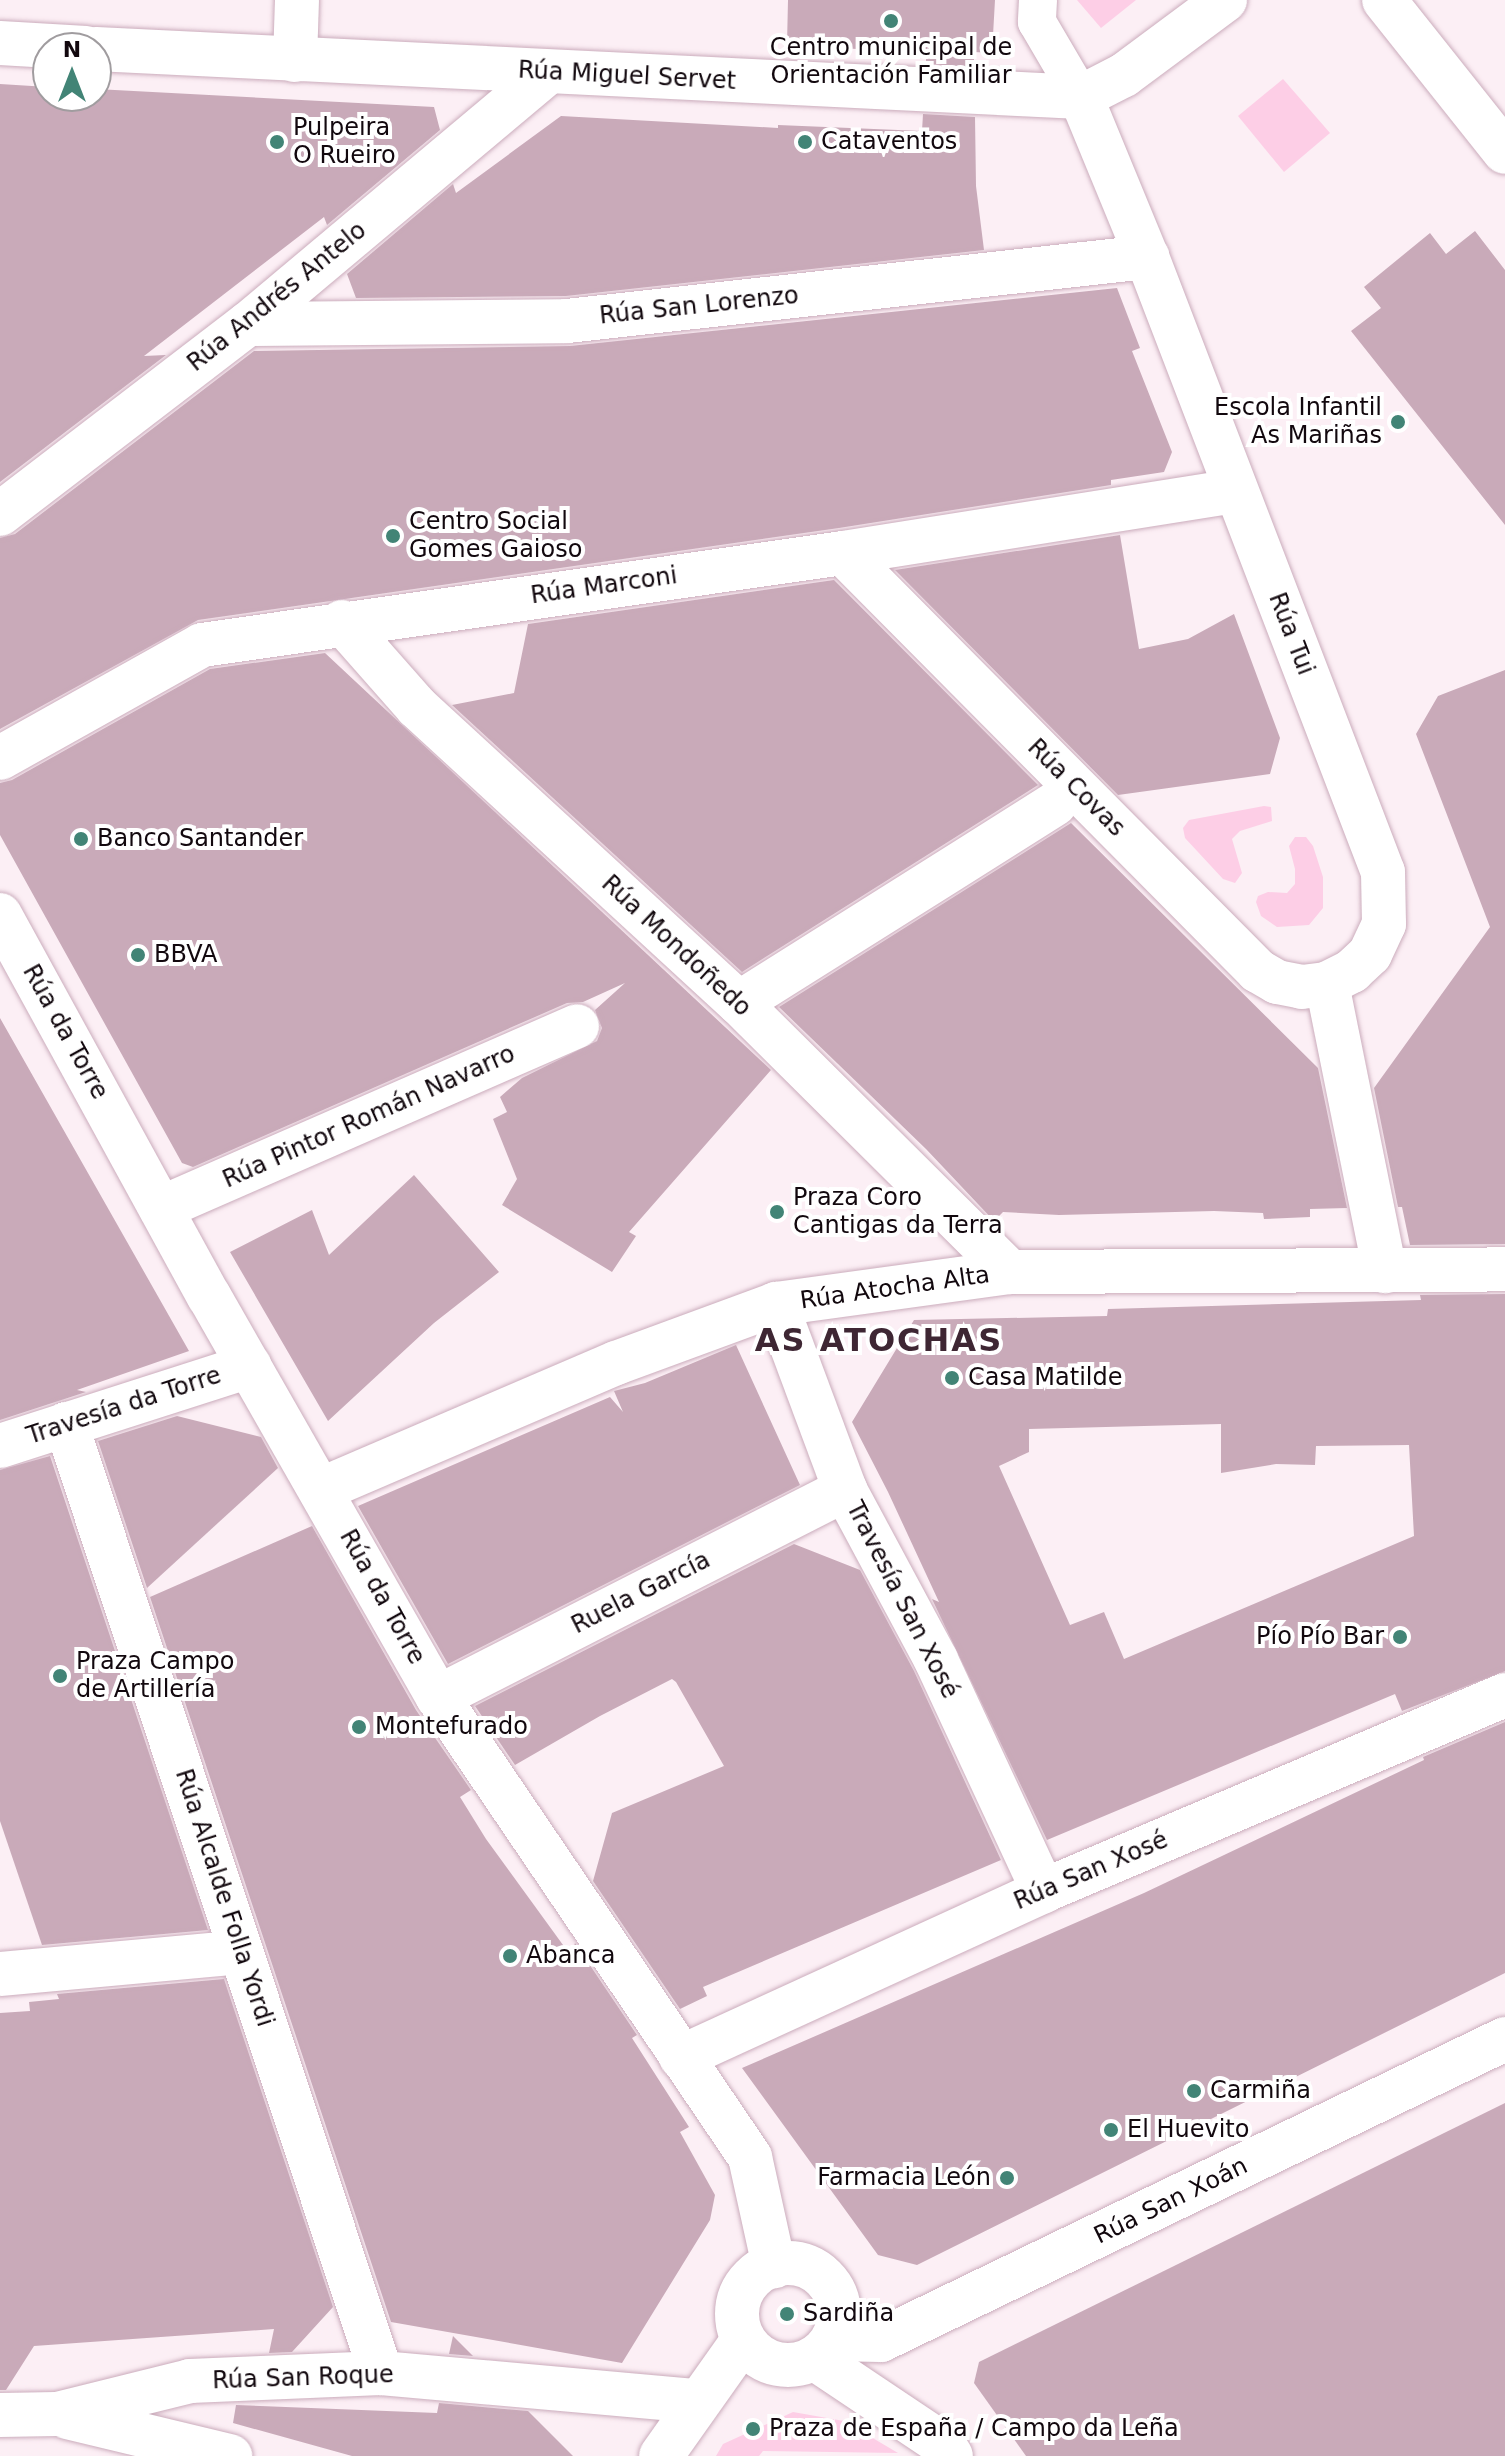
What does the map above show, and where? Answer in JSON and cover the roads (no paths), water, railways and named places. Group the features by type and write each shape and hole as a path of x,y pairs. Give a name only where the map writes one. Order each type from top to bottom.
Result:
{"street":[{"path":"295,60 297,0"},
{"name":"Rúa Tui","path":"1038,0 1037,22 1081,97 1147,257 1383,872 1384,924 1370,954 1352,971 1327,984"},
{"name":"Rúa Miguel Servet","path":"112,50 1081,97 1124,75 1225,0"},
{"path":"1384,0 1505,152"},
{"path":"0,43 32,45"},
{"name":"Rúa Andrés Antelo","path":"0,514 248,324 548,72"},
{"name":"Rúa San Lorenzo","path":"248,324 567,321 1147,257"},
{"name":"Rúa Marconi","path":"0,758 202,645 342,622 843,553 1235,491"},
{"name":"Rúa Covas","path":"843,553 1258,971 1277,982 1302,987 1327,984"},
{"name":"Rúa Mondoñedo","path":"342,622 417,707 739,1003 1010,1272"},
{"name":"Rúa Covas","path":"739,1003 1055,804"},
{"name":"Rúa da Torre","path":"0,915 249,1366 322,1489 438,1697 750,2157 774,2266"},
{"path":"1327,984 1385,1271"},
{"name":"Rúa Pintor Román Navarro","path":"161,1208 577,1026"},
{"name":"Rúa Atocha Alta","path":"322,1489 616,1363 776,1304 1010,1272 1505,1269"},
{"name":"Travesía San Xosé","path":"776,1304 845,1490 936,1660 1043,1891"},
{"name":"Travesía da Torre","path":"0,1446 249,1366"},
{"name":"Rúa Alcalde Folla Yordi","path":"66,1424 381,2373"},
{"name":"Ruela García","path":"438,1697 845,1490"},
{"name":"Rúa San Xosé","path":"681,2057 1043,1891 1505,1695"},
{"path":"0,1974 241,1952"},
{"name":"Rúa San Xoán","path":"823,2349 881,2340 1505,2039"},
{"path":"787,2262 813,2268 832,2287 839,2314 823,2349 788,2365 762,2359 743,2340 736,2315 743,2288 761,2269 787,2262"},
{"path":"661,2456 743,2340"},
{"path":"823,2349 944,2445 951,2456"},
{"name":"Rúa San Roque","path":"0,2415 57,2414 190,2381 381,2373 697,2401"},
{"name":"Rúa San Roque","path":"57,2414 230,2456"}],"place":[{"name":"Centro municipal de Orientación Familiar","path":"891,21"},
{"name":"Pulpeira O Rueiro","path":"277,142"},
{"name":"Cataventos","path":"805,142"},
{"name":"Escola Infantil As Mariñas","path":"1398,422"},
{"name":"Centro Social Gomes Gaioso","path":"393,536"},
{"name":"Banco Santander","path":"81,839"},
{"name":"BBVA","path":"138,955"},
{"name":"Praza Coro Cantigas da Terra","path":"777,1212"},
{"name":"Casa Matilde","path":"952,1378"},
{"name":"Pío Pío Bar","path":"1400,1637"},
{"name":"Praza Campo de Artillería","path":"60,1676"},
{"name":"Montefurado","path":"359,1727"},
{"name":"Abanca","path":"510,1956"},
{"name":"Carmiña","path":"1194,2091"},
{"name":"El Huevito","path":"1111,2130"},
{"name":"Farmacia León","path":"1007,2178"},
{"name":"Sardiña","path":"787,2314"},
{"name":"Praza de España / Campo da Leña","path":"753,2429"}],"district":[{"name":"AS ATOCHAS","path":"879,1340"}]}
